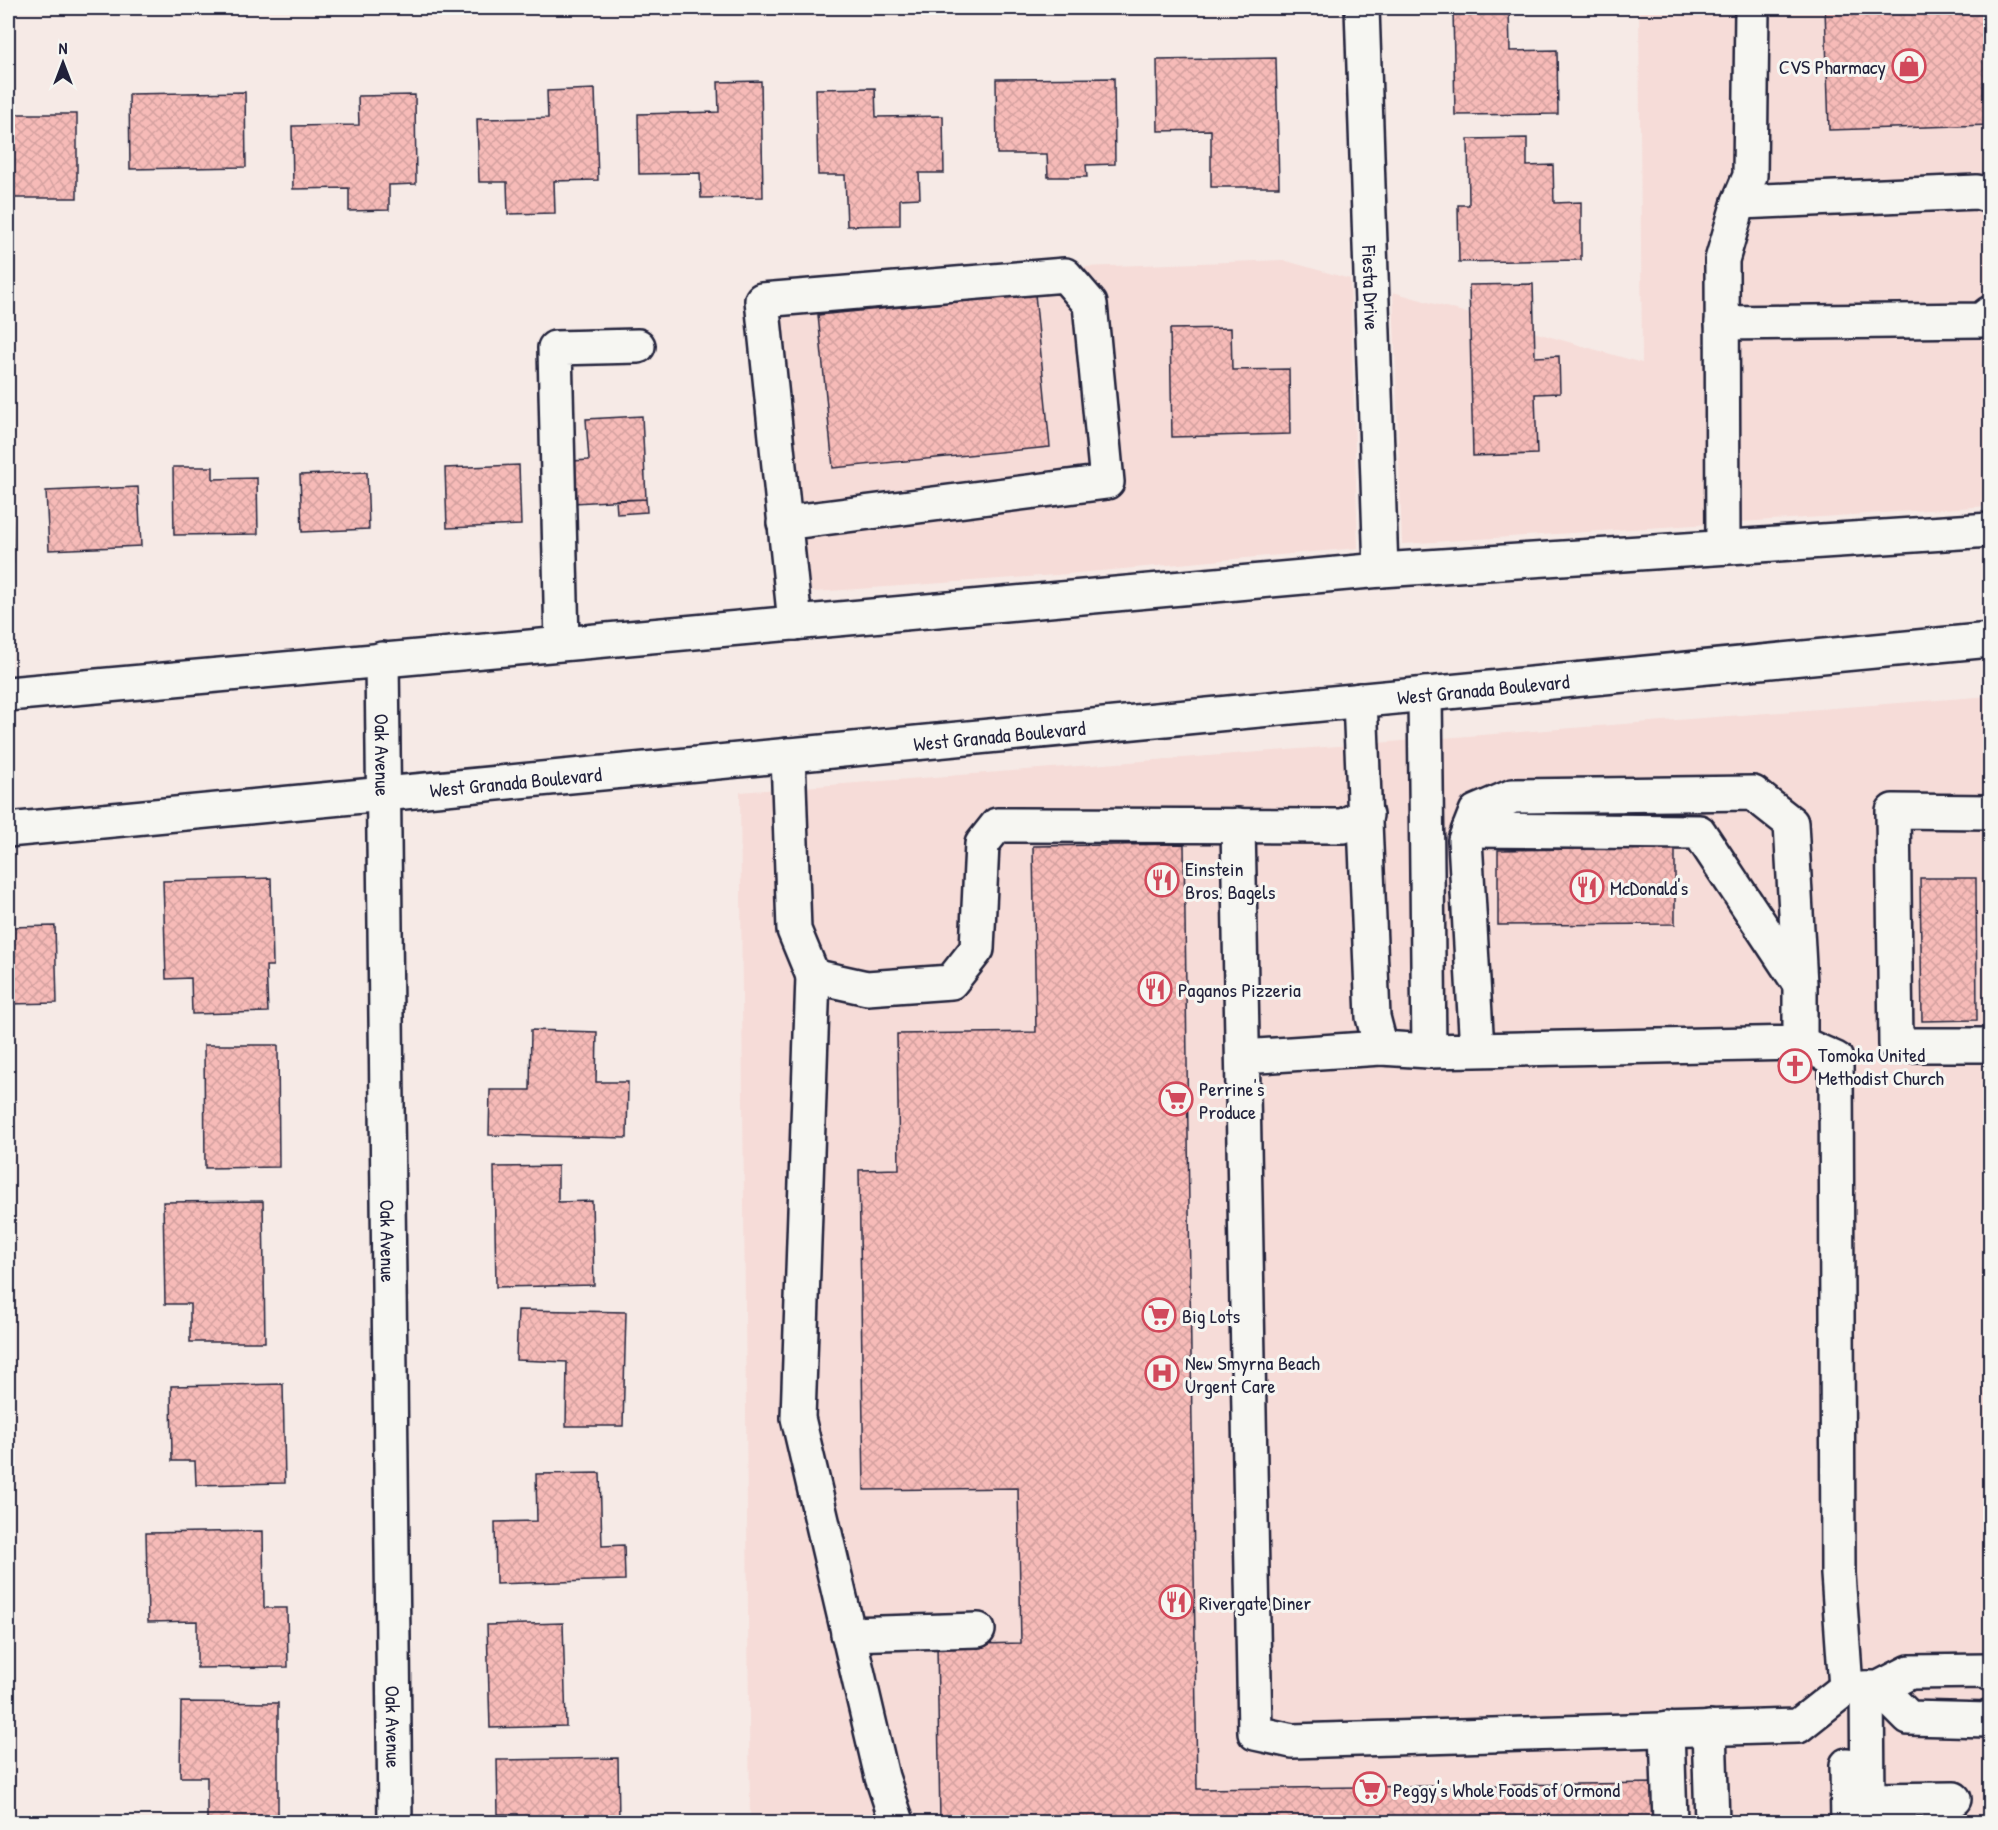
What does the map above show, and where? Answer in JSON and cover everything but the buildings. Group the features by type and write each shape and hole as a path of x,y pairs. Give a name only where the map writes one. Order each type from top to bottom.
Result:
{"main road":[{"name":"Fiesta Drive","path":"1362,8 1381,570"},
{"path":"1723,547 1722,260 1739,202 1750,176 1752,8"},
{"path":"1739,202 1977,192 1990,196"},
{"path":"784,523 1107,482 1090,304 1065,275 762,300 784,523 795,623"},
{"path":"1722,323 1981,320 1990,313"},
{"path":"562,644 555,348 638,346"},
{"path":"8,694 1381,570 1990,530"},
{"name":"West Granada Boulevard","path":"8,830 1990,639"},
{"name":"Oak Avenue","path":"382,659 395,1822"},
{"path":"1425,694 1429,1051"},
{"path":"1360,700 1373,1017 1381,1048"},
{"path":"788,755 794,930 813,976 798,1418 882,1777 897,1822"},
{"path":"1477,1050 1465,840 1476,813 1513,796 1753,793 1791,823 1800,984 1800,1043"},
{"path":"1990,812 1893,811 1896,1045 1990,1045"},
{"path":"813,976 867,988 951,981 976,949 982,844 997,825 1343,826 1366,815"},
{"path":"1238,825 1255,1734 1292,1741 1798,1726 1864,1688 1910,1672 1988,1671 1990,1674"},
{"path":"1469,830 1699,832 1800,984"},
{"path":"1243,1057 1381,1048 1429,1051 1800,1043 1836,1059 1838,1575 1864,1688 1868,1800 1954,1799"},
{"path":"848,1634 978,1630"},
{"path":"1864,1688 1909,1718 1989,1720 1990,1718"},
{"path":"1848,1822 1864,1688"},
{"path":"1709,1728 1712,1822"},
{"path":"1667,1729 1671,1822"}],"shaded area":[{"path":"1639,8 1990,8 1990,506 1402,544 1393,292 1642,363"},
{"path":"1283,260 1350,279 1358,548 1056,575 772,595 758,299 912,273"},
{"path":"1990,696 1990,1822 750,1822 740,792"}],"place":[{"name":"CVS Pharmacy","path":"1909,66"},
{"name":"Einstein Bros. Bagels","path":"1162,880"},
{"name":"McDonald's","path":"1587,887"},
{"name":"Paganos Pizzeria","path":"1155,989"},
{"name":"Tomoka United Methodist Church","path":"1795,1066"},
{"name":"Perrine's Produce","path":"1176,1099"},
{"name":"Big Lots","path":"1159,1315"},
{"name":"New Smyrna Beach Urgent Care","path":"1162,1373"},
{"name":"Rivergate Diner","path":"1176,1602"},
{"name":"Peggy's Whole Foods of Ormond","path":"1370,1789"}]}
